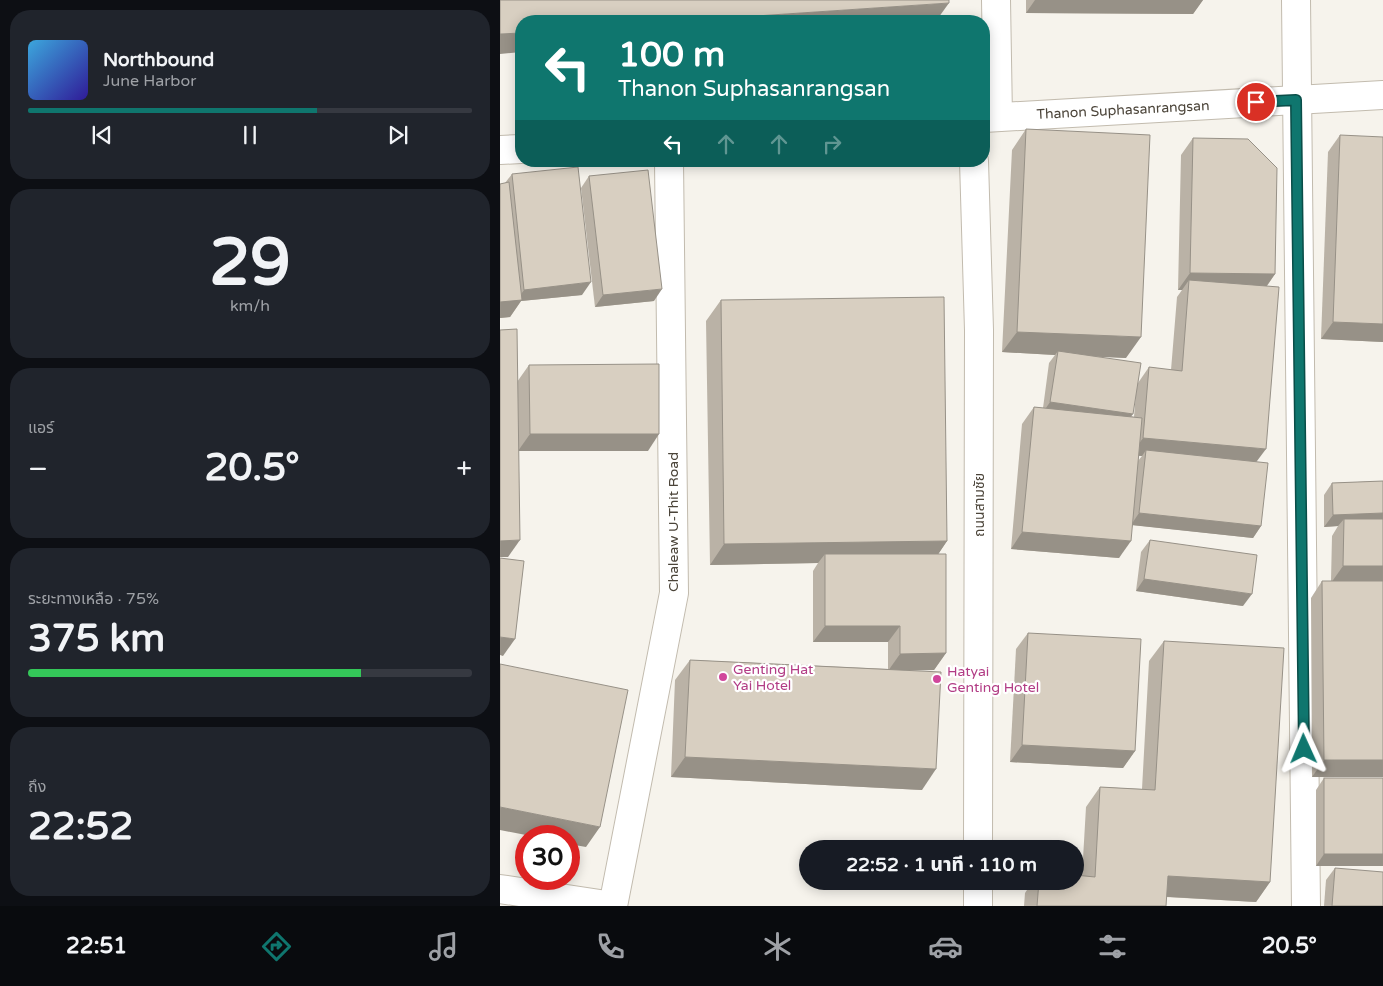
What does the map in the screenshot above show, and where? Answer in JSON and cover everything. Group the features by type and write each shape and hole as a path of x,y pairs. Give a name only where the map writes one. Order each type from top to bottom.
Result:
{"street":[{"path":"991,118 996,0"},
{"path":"1296,0 1306,906"},
{"name":"Thanon Suphasanrangsan","path":"991,118 1383,95"},
{"path":"500,150 515,149"},
{"name":"Chaleaw U-Thit Road","path":"613,906 674,593 669,167"},
{"name":"ถนนสามชัย","path":"974,167 980,330 978,840"},
{"path":"500,889 613,906"},
{"path":"978,890 978,906"}],"building":[{"path":"500,0 949,0 949,3 771,15 515,15 515,33 500,34"},
{"path":"1026,129 1150,135 1141,337 1017,332"},
{"path":"1340,135 1383,137 1383,324 1333,322"},
{"path":"1193,138 1248,139 1277,168 1275,274 1190,273"},
{"path":"578,167 591,282 524,290 512,174"},
{"path":"648,170 662,289 603,295 589,176"},
{"path":"509,182 522,300 500,302 500,184"},
{"path":"1189,280 1279,287 1266,449 1143,438 1149,367 1182,371"},
{"path":"944,297 947,541 724,544 721,300"},
{"path":"517,329 520,540 500,541 500,330"},
{"path":"1058,351 1141,363 1133,414 1050,402"},
{"path":"659,364 659,434 530,434 529,365"},
{"path":"1034,407 1142,418 1131,541 1022,532"},
{"path":"1146,450 1268,463 1261,526 1139,513"},
{"path":"1383,481 1383,513 1333,515 1332,483"},
{"path":"1344,519 1383,519 1383,566 1343,566"},
{"path":"1150,540 1257,555 1252,594 1144,579"},
{"path":"825,554 946,554 946,653 900,654 900,626 825,626"},
{"path":"500,558 524,561 515,639 500,637"},
{"path":"1322,581 1383,581 1383,760 1324,760"},
{"path":"1028,633 1141,639 1135,751 1022,745"},
{"path":"1164,641 1284,648 1270,882 1168,876 1166,906 1037,906 1038,890 1084,890 1084,876 1095,877 1100,787 1155,790"},
{"path":"690,660 941,672 936,769 685,757"},
{"path":"500,664 628,690 600,827 500,807"},
{"path":"1324,778 1383,778 1383,854 1324,854"},
{"path":"1335,868 1383,872 1383,906 1332,906"}],"place":[{"name":"Genting Hat Yai Hotel","path":"723,677"},
{"name":"Hatyai Genting Hotel","path":"937,679"}],"route":[{"path":"1256,102 1296,100 1304,749"}]}
